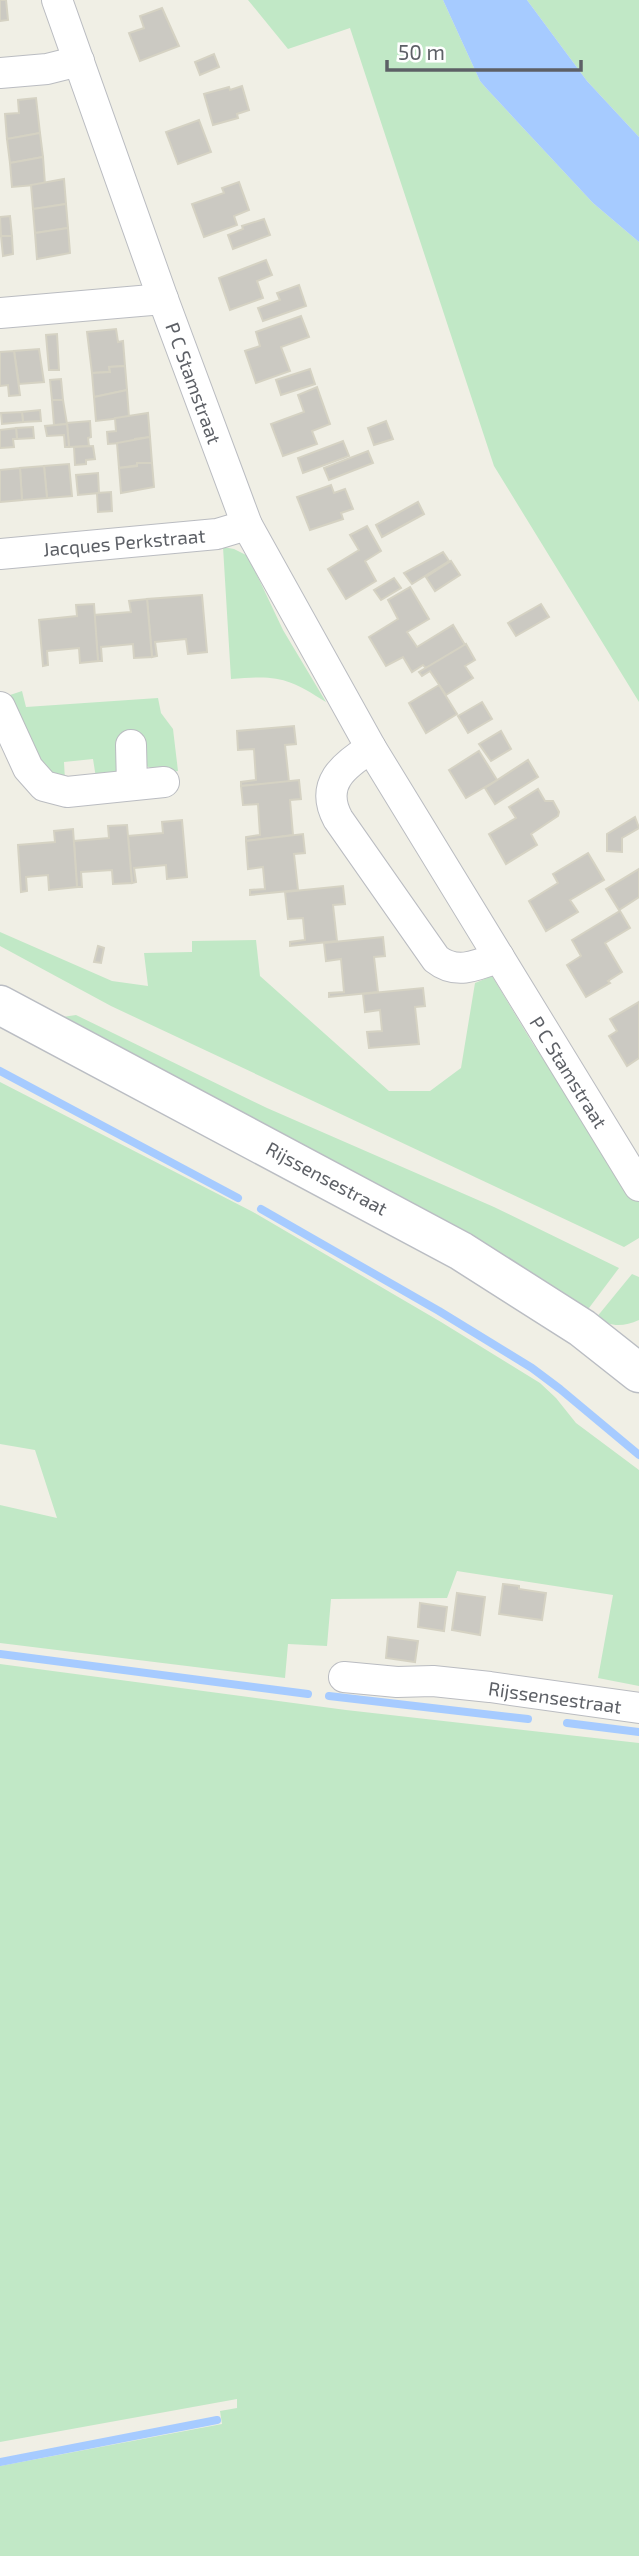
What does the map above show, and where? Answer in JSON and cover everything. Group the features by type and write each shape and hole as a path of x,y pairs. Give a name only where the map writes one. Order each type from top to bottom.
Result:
{"main road":[{"name":"Rijssensestraat","path":"0,1005 461,1251 545,1303 636,1365"}],"street":[{"name":"P C Stamstraat","path":"57,0 247,525 370,748 639,1186"},
{"path":"0,73 47,69 79,61"},
{"path":"0,313 163,299"},
{"name":"Jacques Perkstraat","path":"0,554 217,534 247,525"},
{"path":"0,706 28,768 44,786 67,792 164,782"},
{"path":"131,745 132,785"},
{"path":"370,748 350,761 335,779 332,798 338,819 436,959 448,966 463,969 499,957"},
{"name":"Rijssensestraat","path":"344,1677 397,1682 433,1681 639,1708"}],"green space":[{"path":"248,0 443,0 480,81 593,203 639,242 639,702 494,466 350,28 288,49"},
{"path":"527,0 639,0 639,137 587,81"},
{"path":"223,547 248,556 283,630 326,702 301,687 281,680 260,677 231,679"},
{"path":"22,691 26,707 158,698 161,713 173,729 178,771 159,773 145,765 118,768 115,772 96,778 93,759 64,762 65,781 45,774 7,696"},
{"path":"0,932 112,981 148,986 144,953 192,952 192,941 256,940 260,976 389,1091 430,1091 461,1068 475,983 492,976 533,1044 639,1200 639,1238 624,1247 111,1006 0,946"},
{"path":"76,1015 267,1108 494,1207 619,1268 586,1312 56,1018"},
{"path":"0,1082 253,1212 441,1322 540,1383 576,1423 639,1470 639,1686 598,1678 613,1595 457,1571 447,1598 331,1599 327,1646 288,1644 285,1678 0,1643 0,1505 57,1518 35,1450 0,1444"},
{"path":"632,1274 639,1277 639,1320 617,1325 596,1318"},
{"path":"0,1664 346,1710 639,1743 639,2556 0,2556 0,2466 222,2424 220,2411 237,2408 237,2399 0,2442"}],"water":[{"path":"443,0 527,0 587,81 639,137 639,242 593,203 480,81"}],"building":[{"path":"0,0 6,0 8,20 0,21"},
{"path":"162,8 179,46 140,61 129,33 144,28 140,16"},
{"path":"214,54 219,67 200,75 195,62"},
{"path":"242,86 249,110 237,114 238,118 213,125 204,94"},
{"path":"36,98 40,133 7,139 5,114 19,113 18,100"},
{"path":"199,120 211,152 178,164 166,132"},
{"path":"40,133 43,157 10,163 7,139"},
{"path":"43,157 45,184 12,187 10,163"},
{"path":"64,179 66,204 33,209 31,185"},
{"path":"239,182 249,210 234,216 237,225 204,237 192,204 224,193 222,188"},
{"path":"66,204 68,228 35,233 33,209"},
{"path":"10,216 12,236 1,236 0,217"},
{"path":"264,219 270,235 233,249 228,235 243,229 242,226"},
{"path":"68,228 70,253 37,259 35,233"},
{"path":"1,236 12,236 13,254 3,256"},
{"path":"266,260 272,275 257,281 263,298 230,310 219,278"},
{"path":"299,285 306,306 263,321 258,308 280,300 277,293"},
{"path":"301,316 309,337 281,347 290,371 256,383 245,351 260,346 256,332"},
{"path":"116,329 118,342 123,341 125,366 109,367 110,372 92,373 87,332"},
{"path":"57,334 59,370 49,370 46,335"},
{"path":"39,349 44,382 19,384 14,351"},
{"path":"14,351 20,395 9,396 8,385 0,386 0,352"},
{"path":"125,366 127,390 94,397 92,373 110,372 109,367"},
{"path":"310,369 315,384 281,395 276,380"},
{"path":"61,379 63,400 52,400 50,380"},
{"path":"317,387 330,424 312,431 317,444 283,456 271,424 304,412 298,395"},
{"path":"127,390 129,417 96,421 94,397"},
{"path":"52,400 63,400 67,424 54,425"},
{"path":"40,410 41,421 23,422 22,412"},
{"path":"22,412 23,422 2,424 1,413"},
{"path":"148,413 150,437 135,439 135,442 108,444 107,432 116,431 115,418"},
{"path":"90,421 89,446 69,447 67,423"},
{"path":"386,421 393,439 374,445 368,428"},
{"path":"67,424 69,447 65,447 64,435 47,436 45,426"},
{"path":"33,427 34,438 17,439 16,428"},
{"path":"16,428 17,439 13,439 14,447 0,448 0,430"},
{"path":"150,437 152,463 119,468 117,443"},
{"path":"343,441 349,456 303,473 298,458"},
{"path":"93,446 95,459 86,460 86,464 75,465 74,447"},
{"path":"368,451 373,463 329,480 324,468"},
{"path":"137,463 152,463 154,487 121,493 119,468 137,466"},
{"path":"69,464 72,496 47,498 44,466"},
{"path":"44,466 47,498 22,500 20,468"},
{"path":"20,468 22,500 0,502 0,470"},
{"path":"98,473 99,493 78,495 76,475"},
{"path":"331,485 334,493 345,489 353,509 341,513 343,519 310,530 297,497"},
{"path":"111,492 112,511 98,512 97,493"},
{"path":"418,502 424,514 382,537 376,525"},
{"path":"367,526 381,551 365,561 376,581 346,599 328,569 359,550 350,535"},
{"path":"443,552 449,561 412,584 404,573"},
{"path":"451,561 460,575 435,591 426,577"},
{"path":"394,578 401,588 381,600 374,590"},
{"path":"410,587 429,619 407,632 417,647 453,625 465,645 426,668 423,665 412,672 403,657 386,666 369,637 398,619 388,600"},
{"path":"202,595 207,652 188,654 186,639 155,642 157,656 152,657 147,599"},
{"path":"147,599 152,657 134,658 133,644 101,647 102,661 98,661 94,615 131,612 129,601"},
{"path":"94,604 98,661 80,663 79,648 47,651 48,665 43,666 39,620 77,616 76,605"},
{"path":"541,604 549,617 516,636 508,623"},
{"path":"466,644 475,660 465,666 473,678 446,695 430,671 422,676 419,672"},
{"path":"439,685 457,714 426,733 409,703"},
{"path":"482,702 492,719 468,733 458,716"},
{"path":"294,726 296,744 285,745 289,782 241,786 241,782 256,780 254,749 238,750 237,731"},
{"path":"501,731 511,749 491,761 479,744"},
{"path":"479,751 497,780 466,798 449,770"},
{"path":"528,760 538,777 495,804 485,788"},
{"path":"299,780 301,799 290,800 293,835 246,841 246,837 260,835 258,804 243,805 241,786"},
{"path":"538,789 545,801 553,801 559,812 558,816 531,834 537,845 506,864 489,834 516,818 509,807"},
{"path":"635,817 639,828 622,838 622,852 607,851 607,834"},
{"path":"182,820 187,877 167,879 166,865 134,868 136,882 132,883 128,836 163,833 162,822"},
{"path":"127,825 132,883 113,884 112,870 81,872 82,887 77,887 74,841 109,838 108,826"},
{"path":"73,829 77,887 49,890 48,875 26,877 27,891 21,892 18,845 55,842 54,831"},
{"path":"303,834 305,853 294,854 298,890 250,895 250,890 265,889 263,867 248,869 246,841"},
{"path":"588,853 604,880 570,900 578,912 546,931 529,901 558,883 553,874"},
{"path":"639,869 639,897 619,910 606,889"},
{"path":"343,886 345,904 333,905 337,941 290,946 290,942 305,940 303,918 288,919 285,892"},
{"path":"620,911 630,928 605,943 622,972 608,981 610,983 586,997 567,965 581,956 572,940"},
{"path":"383,937 385,956 374,957 378,992 329,997 329,993 344,992 341,959 326,961 324,943"},
{"path":"98,946 104,948 101,963 94,962"},
{"path":"423,988 425,1006 415,1007 419,1044 369,1048 367,1032 382,1031 380,1010 365,1012 363,994"},
{"path":"639,1002 639,1058 627,1066 609,1036 617,1031 610,1019"},
{"path":"503,1584 546,1593 542,1620 499,1614"},
{"path":"457,1593 485,1597 480,1635 452,1630"},
{"path":"420,1603 447,1607 444,1631 418,1627"},
{"path":"388,1637 418,1641 415,1662 386,1658"}],"waterway":[{"path":"0,1071 238,1198"},
{"path":"261,1209 439,1311 532,1368 639,1455"},
{"path":"0,1654 308,1694"},
{"path":"329,1696 528,1719"},
{"path":"567,1723 639,1732"},
{"path":"0,2462 217,2420"}]}
